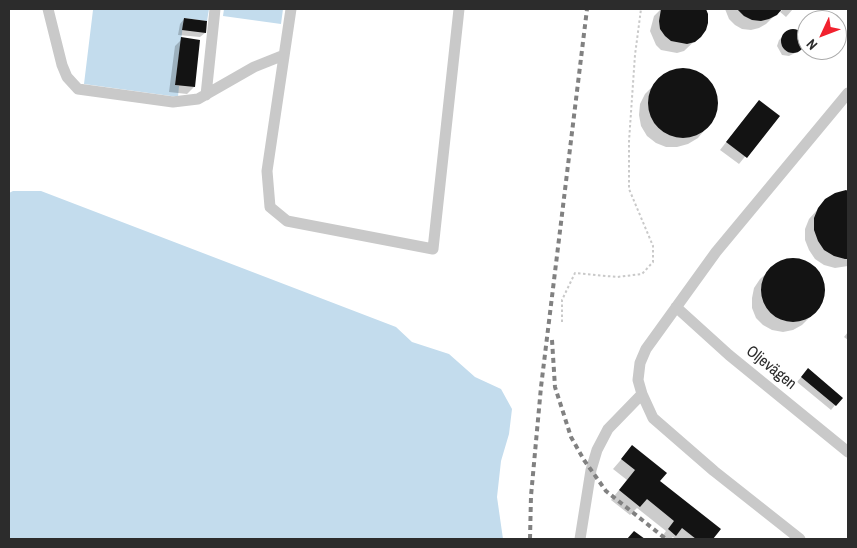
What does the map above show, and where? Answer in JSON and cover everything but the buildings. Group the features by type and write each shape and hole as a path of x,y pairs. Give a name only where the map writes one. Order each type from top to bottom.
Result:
{"street":[{"path":"48,9 62,65 67,77 78,89 172,102 198,99 254,67 284,56"},
{"path":"206,95 215,9"},
{"path":"291,9 267,171 270,207 288,221 433,249 459,9"},
{"path":"800,539 653,418 638,380 640,363 646,348 716,252 848,93"},
{"name":"Oljevägen","path":"676,307 729,355 848,452"},
{"path":"580,539 591,470 597,450 608,429 642,394"}],"path":[{"path":"562,322 562,300 575,273 617,277 642,274 653,262 653,246 629,189 630,122 635,55 641,9"}],"water":[{"path":"87,9 209,9 207,21 184,18 175,85 179,86 178,97 84,84 93,10"},
{"path":"224,9 283,9 281,24 223,16"},
{"path":"13,191 41,191 396,327 412,342 449,354 475,377 501,389 512,409 509,434 501,461 497,497 503,539 9,539 9,193"}],"railway":[{"path":"530,539 531,496 541,387 587,9"},
{"path":"552,340 555,387 571,437 584,460 606,491 666,539"}]}
